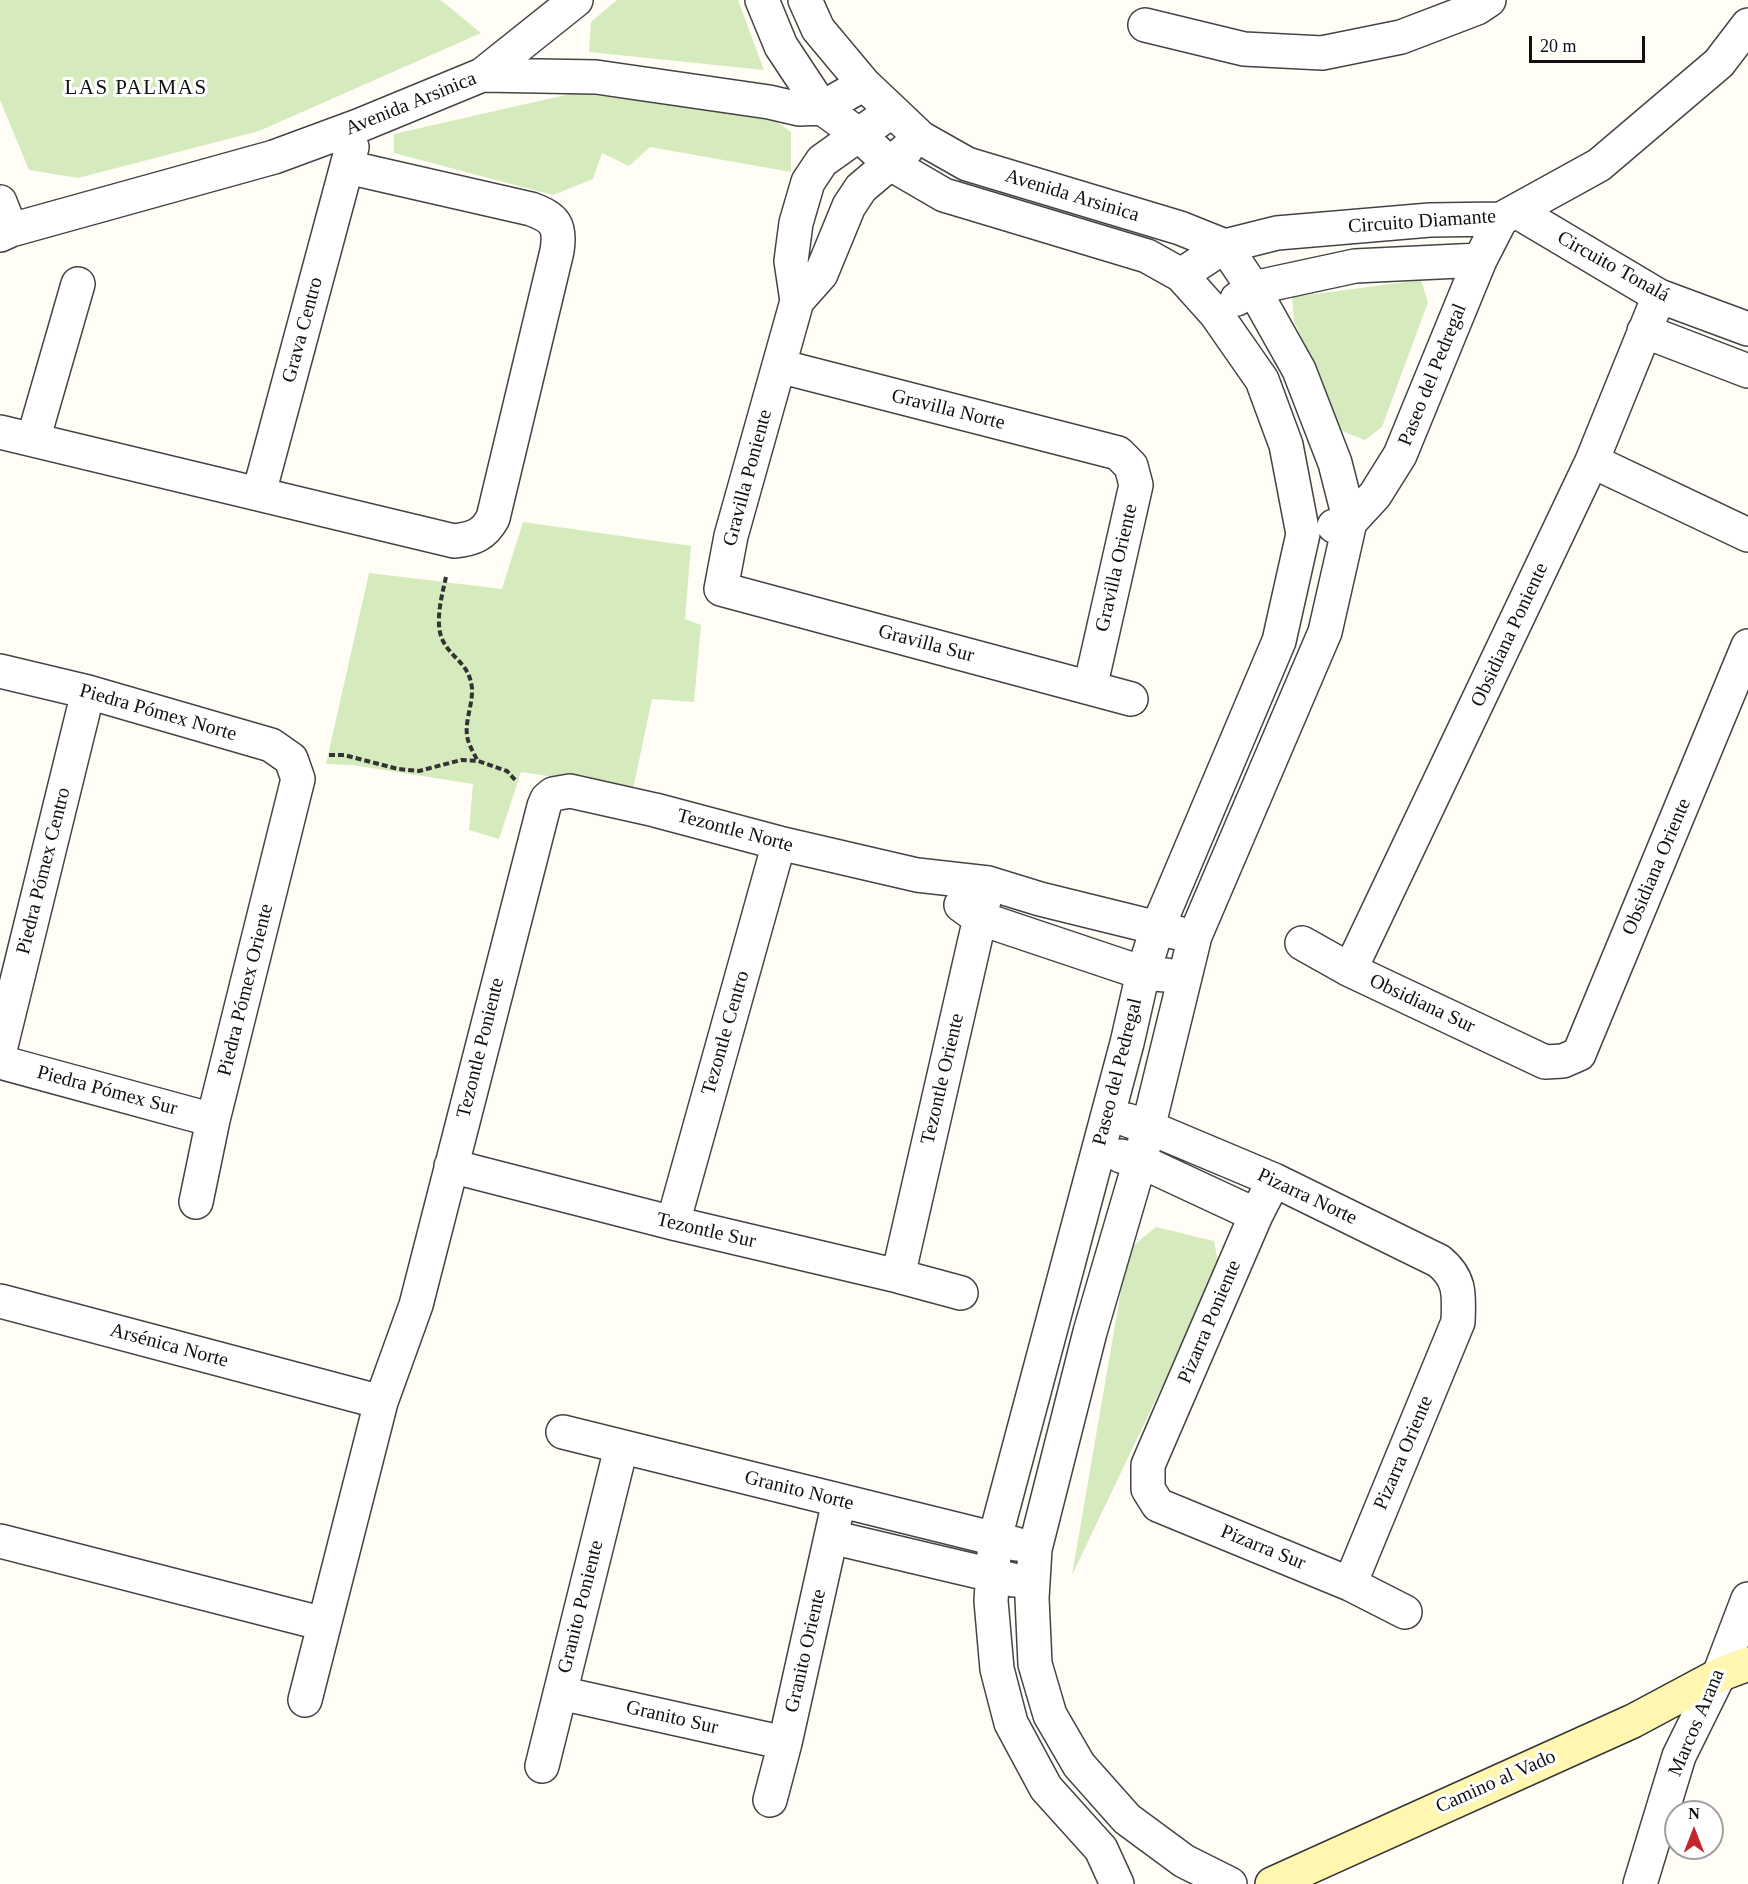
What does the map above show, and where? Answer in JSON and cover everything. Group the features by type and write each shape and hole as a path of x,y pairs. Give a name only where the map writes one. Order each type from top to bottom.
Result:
{"street":[{"path":"482,75 576,0"},
{"path":"762,0 781,46 822,108 858,134 889,162"},
{"path":"797,301 821,274 849,206 861,188 889,162 921,138 864,84 818,29 805,0"},
{"path":"1145,25 1244,49 1322,53 1401,37 1477,8 1490,0"},
{"name":"Circuito Diamante","path":"1181,275 1225,246 1277,233 1509,215 1599,165 1719,63 1748,25"},
{"name":"Avenida Arsinica","path":"4,222 274,157 358,126 482,75 596,77 769,102 799,109 822,108"},
{"path":"822,108 864,84"},
{"path":"797,301 791,261 796,223 808,182 822,161 892,111"},
{"name":"Grava Centro","path":"259,493 358,126"},
{"name":"Avenida Arsinica","path":"921,138 967,164 1180,228 1225,246"},
{"name":"Avenida Arsinica","path":"889,162 944,195 1147,256 1181,275"},
{"path":"0,432 454,541 480,535 493,518 557,251 559,236 556,223 545,214 531,209 347,167"},
{"name":"Paseo del Pedregal","path":"1350,522 1375,495 1400,455 1480,260 1509,215"},
{"name":"Circuito Tonalá","path":"1509,215 1659,296 1748,329"},
{"name":"Paseo del Pedregal","path":"1225,246 1253,288 1299,370 1335,462 1350,522 1325,632 1195,936 1140,1161 1090,1332 1035,1549 1032,1585 1035,1664 1050,1715 1079,1765 1127,1819 1184,1861 1230,1884"},
{"path":"1216,314 1253,288 1355,266 1480,260"},
{"name":"Paseo del Pedregal","path":"1117,1884 1101,1849 1046,1788 1011,1723 997,1669 991,1601 995,1538 1099,1150 1143,973 1157,929 1279,641 1303,534 1286,445 1262,380 1216,314 1181,275"},
{"path":"33,440 78,284"},
{"name":"Obsidiana Poniente","path":"1350,970 1592,461 1659,296"},
{"name":"Gravilla Poniente","path":"721,590 731,536 797,301"},
{"name":"Circuito Tonalá","path":"1644,331 1748,371"},
{"name":"Gravilla Norte","path":"779,366 1118,453"},
{"name":"Gravilla Oriente","path":"1090,688 1136,485 1131,466 1118,453"},
{"path":"1592,461 1748,535"},
{"path":"1303,534 1350,522"},
{"name":"Gravilla Sur","path":"721,590 1131,699"},
{"name":"Obsidiana Oriente","path":"1545,1062 1563,1061 1579,1054 1748,646"},
{"name":"Piedra Pómex Norte","path":"0,671 88,692 271,745 295,769"},
{"name":"Piedra Pómex Centro","path":"0,1050 88,692"},
{"name":"Piedra Pómex Oriente","path":"196,1202 295,769"},
{"name":"Tezontle Norte","path":"553,794 561,791 581,794 655,810 779,843 917,875 988,883 1157,929 1195,936"},
{"name":"Tezontle Poniente","path":"304,1700 381,1402 416,1305 543,806 553,794"},
{"path":"1213,795 1250,807"},
{"name":"Tezontle Centro","path":"673,1223 779,843"},
{"name":"Tezontle Norte","path":"917,875 979,918 1143,973 1184,977"},
{"name":"Tezontle Oriente","path":"898,1276 988,883"},
{"name":"Obsidiana Sur","path":"1302,943 1350,970 1545,1062"},
{"name":"Piedra Pómex Sur","path":"0,1062 213,1120"},
{"name":"Pizarra Norte","path":"1108,1114 1148,1127 1274,1180 1438,1261 1449,1269 1457,1282 1458,1322"},
{"path":"1099,1150 1140,1161 1256,1215"},
{"name":"Tezontle Sur","path":"451,1166 961,1293"},
{"name":"Pizarra Poniente","path":"1148,1465 1256,1215 1274,1180"},
{"name":"Arsénica Norte","path":"0,1301 381,1402"},
{"name":"Pizarra Oriente","path":"1350,1584 1458,1322"},
{"name":"Granito Norte","path":"563,1432 1035,1549"},
{"name":"Granito Poniente","path":"542,1766 621,1448"},
{"name":"Pizarra Sur","path":"1148,1465 1148,1489 1158,1505 1350,1584 1405,1612"},
{"name":"Granito Oriente","path":"770,1800 839,1501"},
{"path":"831,1537 1032,1585"},
{"path":"0,1541 324,1624"},
{"name":"Marcos Arana","path":"1640,1884 1679,1756 1733,1670 1748,1599"},
{"name":"Camino al Vado","path":"1272,1884 1633,1721 1733,1670"},
{"name":"Granito Sur","path":"560,1693 785,1743"}],"path":[{"path":"454,541 443,590 440,632 444,643 467,671 472,687 472,706 466,729 468,743 478,761"},
{"path":"295,769 318,755 344,755 398,769 419,771 461,760 478,761 507,771 513,780 553,794"}],"green space":[{"path":"0,0 438,0 481,33 259,131 78,178 29,170 0,100"},
{"path":"617,0 738,0 764,70 589,52 591,22"},
{"path":"574,93 768,116 791,132 791,172 650,147 629,166 602,153 593,179 553,195 394,153 394,134"},
{"path":"1421,280 1428,302 1382,427 1365,440 1339,430 1294,321 1292,297"},
{"path":"523,522 691,546 685,619 701,625 694,702 652,699 633,789 521,772 499,839 469,830 473,784 352,765 326,764 369,573 502,589"},
{"path":"1156,1227 1214,1241 1219,1267 1072,1575 1128,1250"}],"district":[{"name":"LAS PALMAS","path":"136,88"}]}
